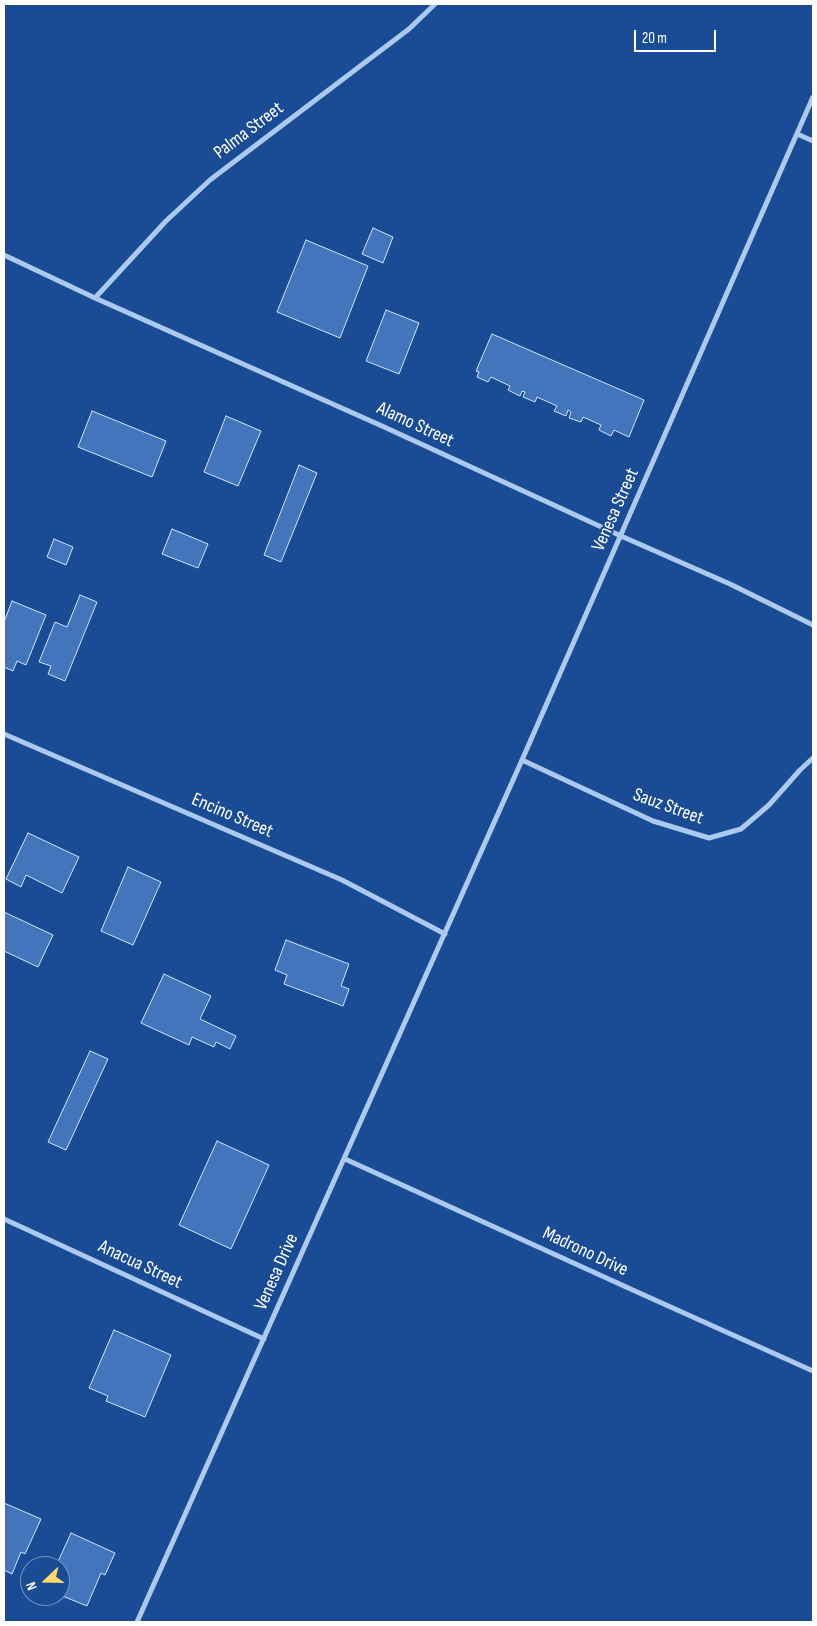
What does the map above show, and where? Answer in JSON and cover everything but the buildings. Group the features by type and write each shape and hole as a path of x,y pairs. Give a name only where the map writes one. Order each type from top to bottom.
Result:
{"street":[{"name":"Palma Street","path":"95,298 166,221 210,180 409,29 435,4"},
{"name":"Venesa Street","path":"445,934 813,97"},
{"path":"797,134 813,141"},
{"name":"Alamo Street","path":"4,255 95,298 730,584 813,625"},
{"name":"Encino Street","path":"4,734 342,880 445,934"},
{"name":"Sauz Street","path":"522,760 653,821 709,838 742,829 813,758"},
{"name":"Venesa Drive","path":"137,1622 445,934"},
{"name":"Madrono Drive","path":"345,1159 627,1288 813,1370"},
{"name":"Anacua Street","path":"4,1219 264,1339"}]}
